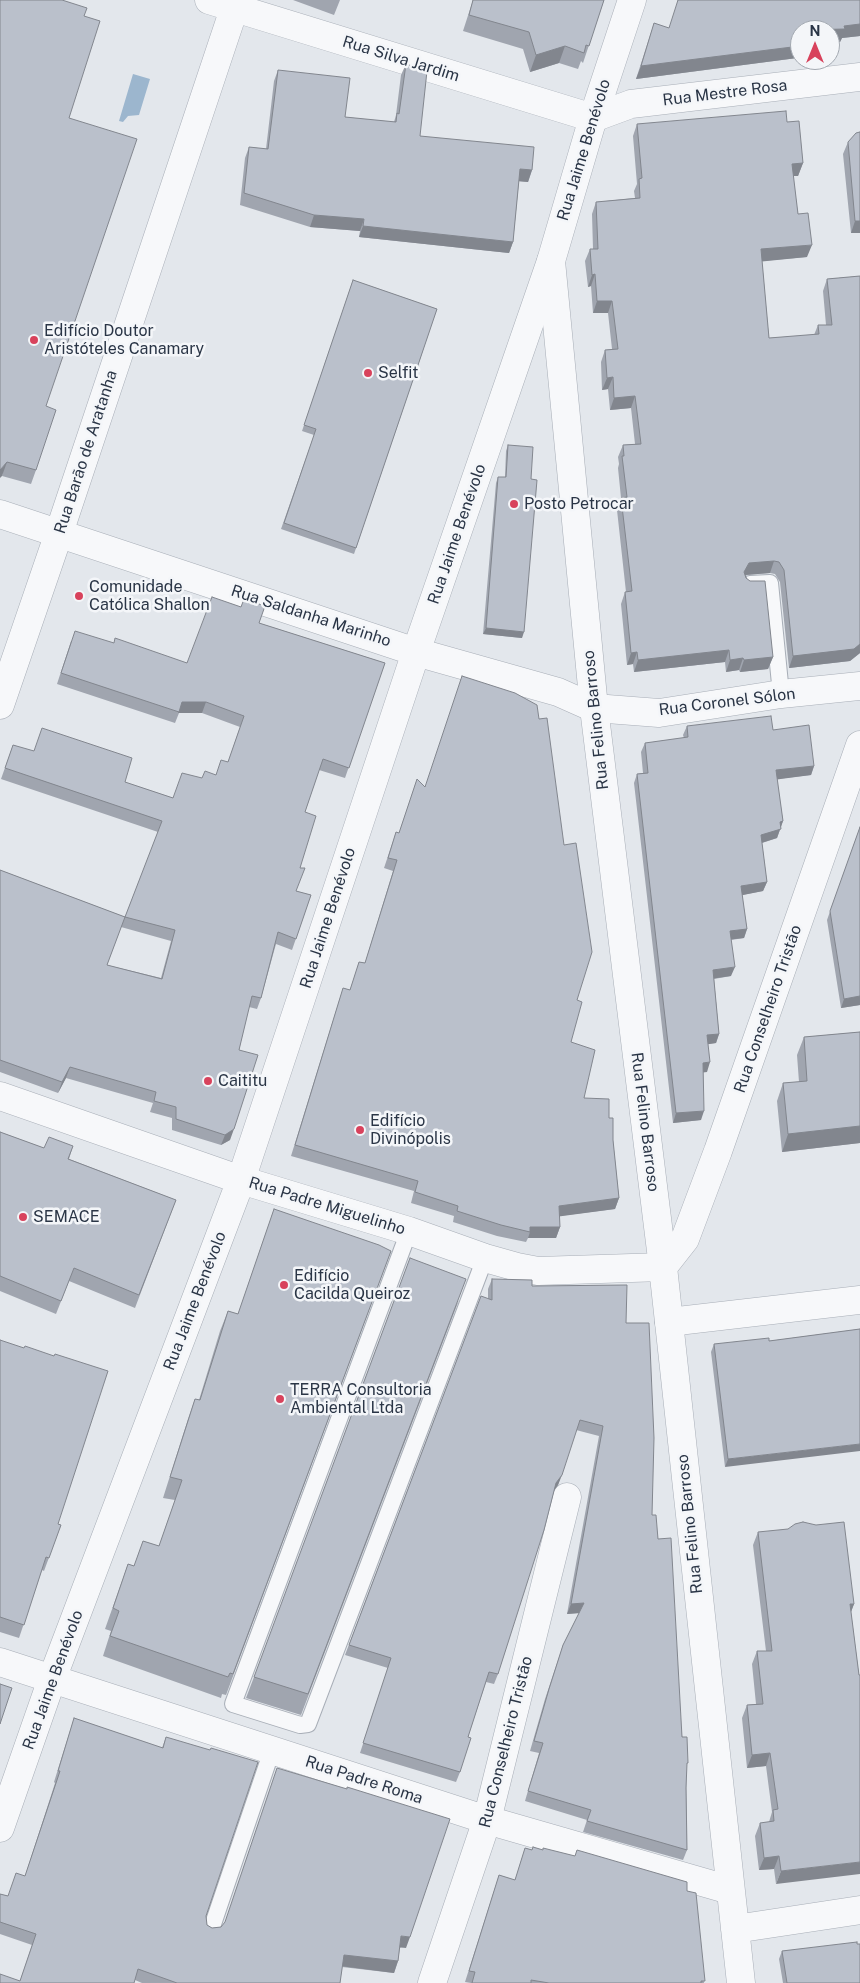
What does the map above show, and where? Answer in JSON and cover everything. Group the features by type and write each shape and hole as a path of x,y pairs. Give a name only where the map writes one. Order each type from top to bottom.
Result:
{"street":[{"name":"Rua Silva Jardim","path":"209,0 236,4 593,118"},
{"name":"Rua Jaime Benévolo","path":"0,1828 52,1679 241,1180 416,652 551,261 593,118 632,0"},
{"name":"Rua Barão de Aratanha","path":"0,705 60,533 236,4"},
{"name":"Rua Mestre Rosa","path":"593,118 631,104 860,77"},
{"name":"Rua Felino Barroso","path":"551,261 594,708 663,1267 741,1983"},
{"name":"Rua Saldanha Marinho","path":"0,514 416,652 558,692 594,708"},
{"name":"Rua Coronel Sólon","path":"594,708 659,713 781,694 860,686"},
{"name":"Rua Conselheiro Tristão","path":"663,1267 686,1239 860,745"},
{"name":"Rua Padre Miguelinho","path":"0,1096 241,1180 409,1231 485,1258 538,1271 663,1267"},
{"path":"669,1322 860,1300"},
{"name":"Rua Conselheiro Tristão","path":"432,1983 487,1820 567,1497"},
{"name":"Rua Padre Roma","path":"0,1662 487,1820 730,1890"},
{"path":"735,1929 860,1910"}],"lane":[{"path":"750,584 770,583 781,694"},
{"path":"409,1231 233,1704 300,1726 308,1724 485,1258"},
{"path":"211,1930 272,1750"}],"water":[{"path":"133,74 150,79 139,115 128,116 123,122 119,121"}],"building":[{"path":"0,0 62,0 87,8 84,16 100,21 69,118 137,139 46,406 56,410 36,470 7,462 0,470"},
{"path":"473,0 604,0 589,46 586,45 584,53 565,46 536,55 529,32 469,15"},
{"path":"678,0 860,0 860,24 844,26 845,29 840,29 840,20 790,20 790,47 641,66 654,23 669,28"},
{"path":"406,64 427,71 420,136 534,147 532,170 520,169 513,242 363,226 364,219 314,215 244,193 249,147 268,149 278,70 350,78 345,117 396,122 397,113 399,114"},
{"path":"786,111 787,122 799,121 803,163 792,164 798,214 808,213 812,245 761,249 769,338 819,334 818,325 832,325 827,279 860,276 860,644 854,649 793,656 784,570 779,562 774,561 749,563 744,572 746,578 750,581 765,581 773,657 730,660 729,650 638,660 637,652 631,653 625,592 632,591 621,498 627,497 622,456 624,456 623,445 641,444 635,396 614,398 613,377 607,378 605,350 618,349 612,301 597,301 595,274 592,275 590,249 598,249 596,202 640,198 639,179 642,178 637,124"},
{"path":"860,132 860,221 855,221 848,142 856,133"},
{"name":"Selfit","path":"353,280 437,309 356,548 284,523 316,429 304,425"},
{"path":"508,445 533,447 531,479 537,480 524,632 486,628 498,477 506,477"},
{"path":"212,597 241,607 244,599 265,606 259,623 385,663 349,768 323,759 305,812 316,816 300,868 305,868 296,891 311,895 296,939 278,932 261,998 252,996 239,1050 258,1055 234,1129 225,1135 176,1119 176,1107 154,1101 156,1092 70,1067 62,1082 0,1060 0,870 125,917 162,821 5,768 13,745 34,751 42,728 132,758 125,782 173,798 182,773 202,778 205,771 216,775 221,760 228,762 244,716 206,702 182,702 179,712 61,673 75,631 114,643 115,638 187,663","holes":["125,917 175,930 162,979 107,965"]},
{"path":"462,676 515,693 537,705 539,719 547,718 564,845 576,843 592,952 577,1000 582,1002 571,1042 595,1050 584,1098 609,1099 609,1118 613,1118 613,1140 619,1198 559,1206 560,1227 530,1227 530,1232 457,1211 458,1206 415,1192 418,1181 295,1145 343,988 350,990 359,962 365,963 397,860 388,858 396,832 399,833 417,779 425,787"},
{"path":"771,716 773,730 809,725 814,766 776,770 783,821 780,822 781,829 761,835 767,882 741,886 747,929 730,931 735,967 713,970 719,1034 707,1035 710,1062 703,1063 704,1111 676,1113 637,774 648,773 645,743 688,737 687,726"},
{"path":"860,827 860,996 844,999 830,911"},
{"path":"860,1032 860,1126 788,1134 783,1083 807,1081 804,1037"},
{"path":"0,1132 44,1148 49,1137 73,1146 68,1159 176,1200 139,1295 74,1268 61,1301 0,1276"},
{"path":"274,1209 379,1245 391,1251 233,1674 230,1673 228,1677 110,1636 119,1611 113,1608 128,1564 134,1566 143,1541 159,1546 182,1480 170,1477 195,1399 200,1400 228,1311 238,1314"},
{"path":"410,1258 466,1279 308,1694 254,1677"},
{"path":"492,1279 532,1280 532,1286 627,1285 626,1323 649,1323 654,1438 652,1515 656,1515 658,1539 671,1538 682,1737 687,1737 687,1850 587,1821 591,1810 528,1791 543,1743 534,1741 549,1689 563,1645 584,1603 571,1604 603,1426 580,1420 562,1475 556,1483 544,1530 498,1674 489,1672 468,1737 471,1738 460,1772 363,1743 391,1658 349,1645 481,1296 492,1300"},
{"path":"860,1329 860,1444 728,1459 714,1344 769,1338 769,1341"},
{"path":"0,1340 54,1356 55,1354 108,1371 58,1524 61,1525 49,1558 46,1557 24,1625 0,1617"},
{"path":"803,1522 816,1525 844,1522 854,1604 850,1604 860,1675 860,1862 781,1871 779,1856 764,1858 760,1823 774,1821 773,1810 778,1809 770,1753 752,1755 747,1705 763,1704 757,1651 772,1651 758,1532 788,1529 795,1524"},
{"path":"0,1684 12,1688 0,1724"},
{"path":"74,1718 163,1748 166,1737 258,1762 206,1916 207,1925 212,1928 221,1927 225,1922 277,1768 347,1789 347,1787 450,1819 410,1937 401,1936 398,1961 344,1955 340,1983 177,1983 138,1969 134,1983 0,1983 0,1974 20,1981 36,1934 0,1922 0,1894 8,1896 16,1873 25,1876 60,1771 58,1771"},
{"path":"533,1847 575,1856 577,1850 687,1882 687,1891 696,1893 705,1981 701,1981 701,1983 549,1983 531,1980 531,1983 472,1983 475,1972 469,1971 499,1875 515,1880 525,1848 532,1850"},
{"path":"857,1942 857,1944 860,1944 860,1983 787,1983 782,1951"}],"place":[{"name":"Edifício Doutor Aristóteles Canamary","path":"34,340"},
{"name":"Selfit","path":"368,373"},
{"name":"Posto Petrocar","path":"514,504"},
{"name":"Comunidade Católica Shallon","path":"79,596"},
{"name":"Caititu","path":"208,1081"},
{"name":"Edifício Divinópolis","path":"360,1130"},
{"name":"SEMACE","path":"23,1217"},
{"name":"Edifício Cacilda Queiroz","path":"284,1285"},
{"name":"TERRA Consultoria Ambiental Ltda","path":"280,1399"}]}
